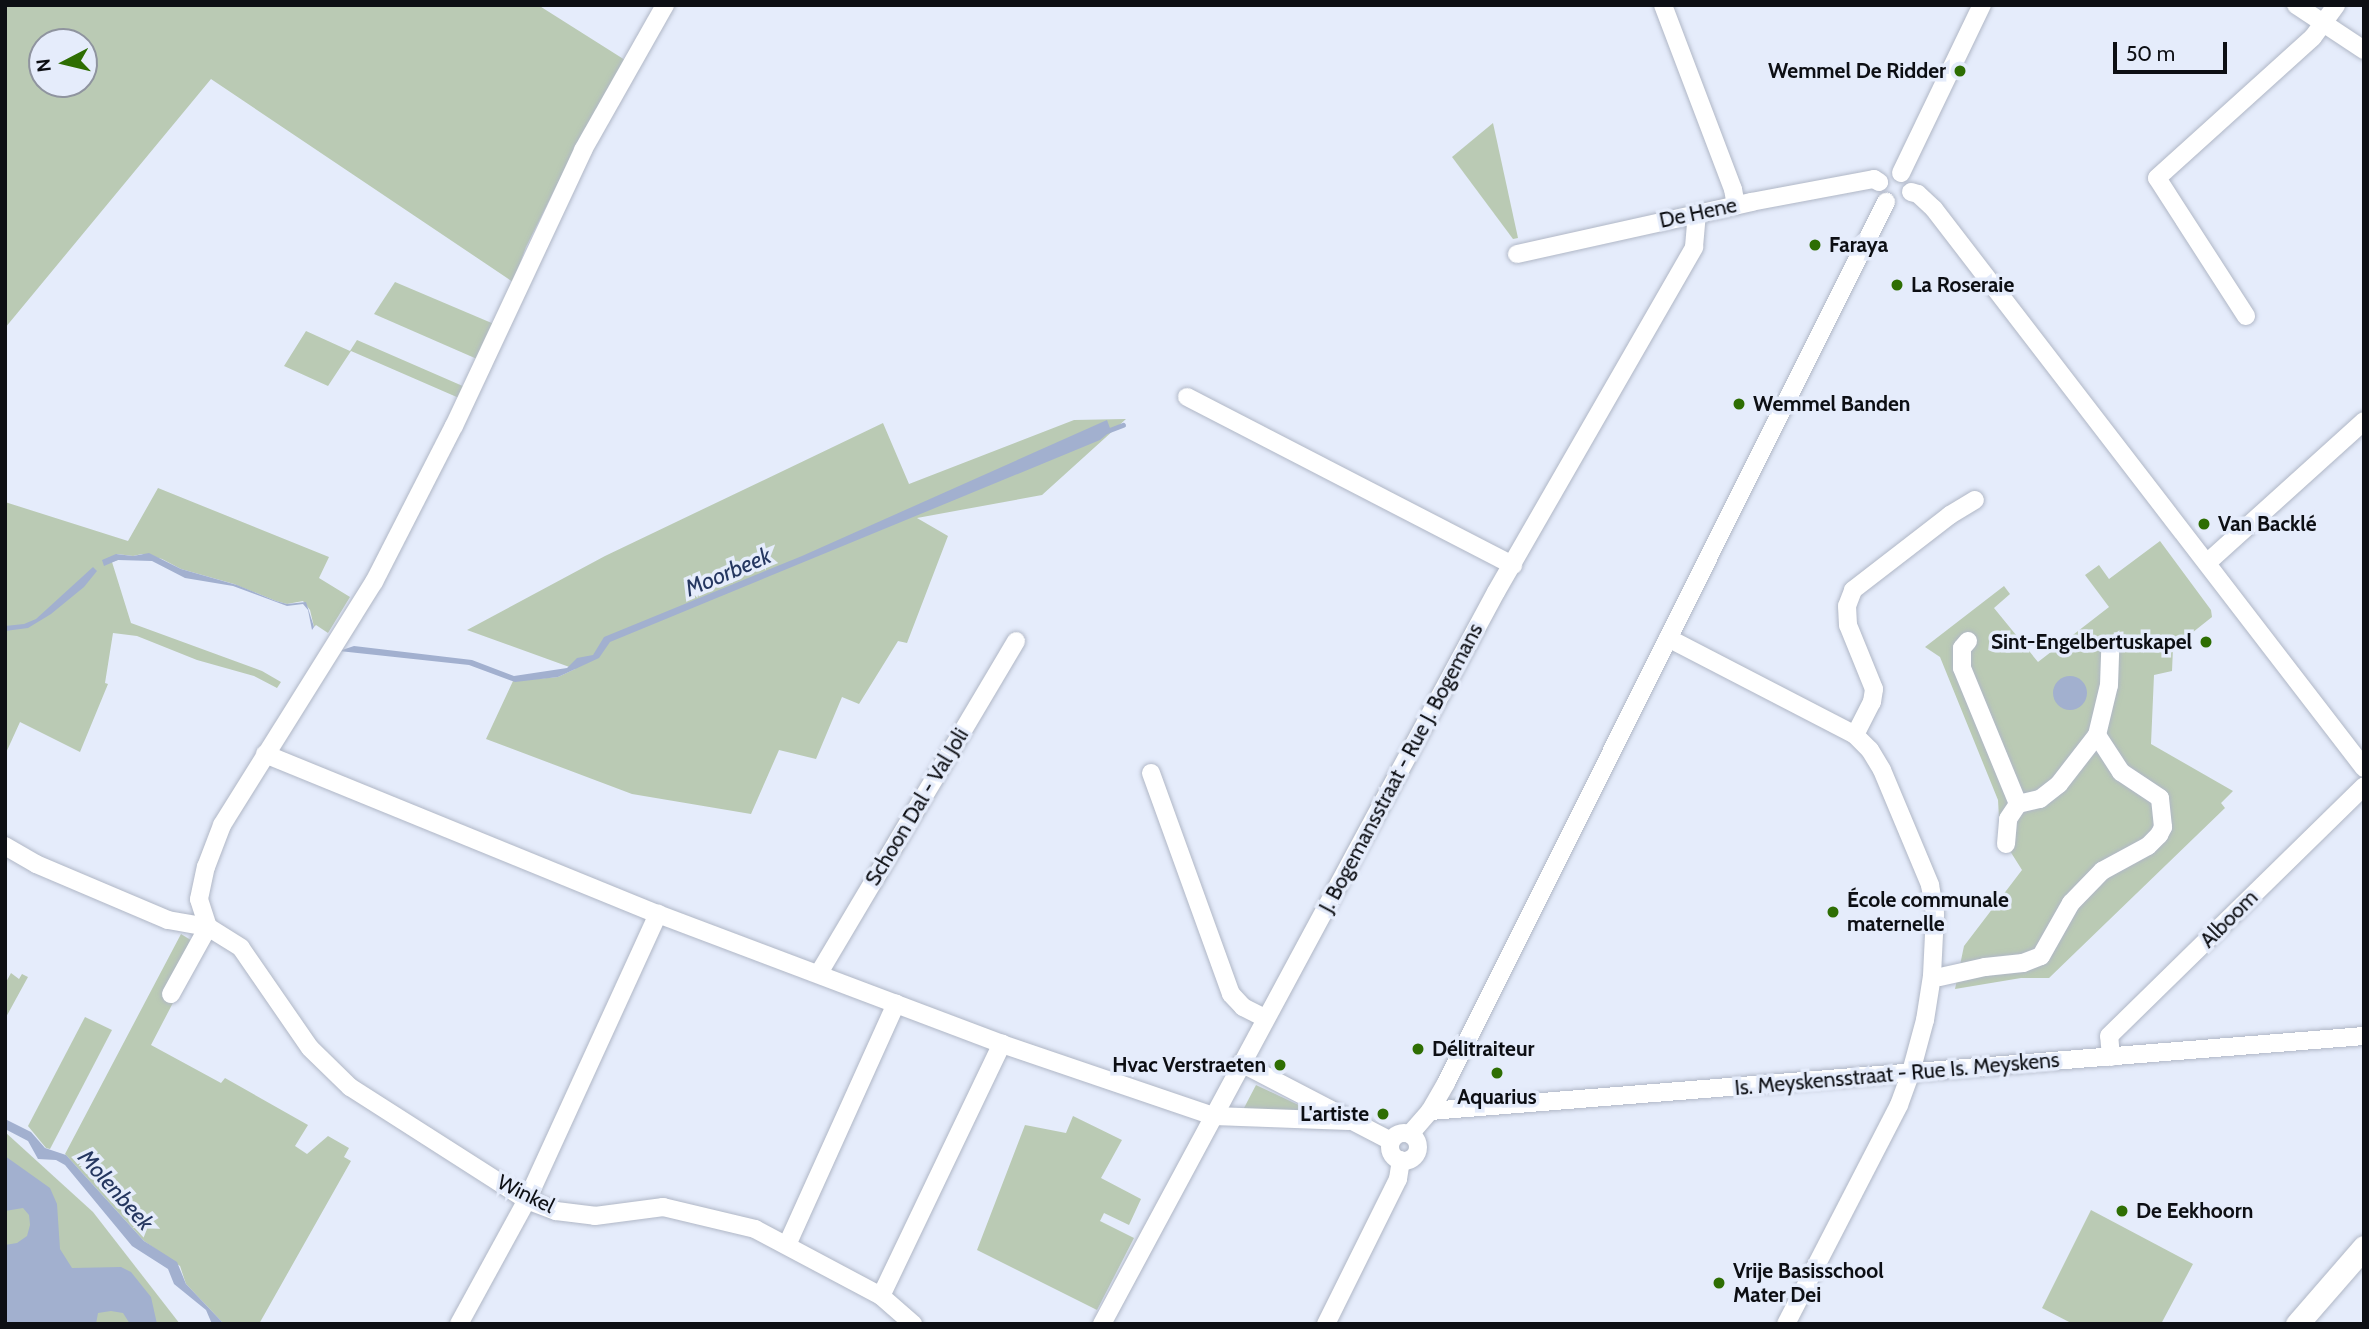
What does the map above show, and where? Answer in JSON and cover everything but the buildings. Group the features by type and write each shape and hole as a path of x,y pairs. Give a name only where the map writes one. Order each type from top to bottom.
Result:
{"main road":[{"path":"2297,1324 2364,1247"}],"street":[{"path":"171,994 208,927 199,899 206,867 222,825 374,582 454,426 583,150 665,5"},
{"path":"1901,173 1982,5"},
{"path":"2296,5 2364,50"},
{"path":"2246,316 2157,178 2313,37 2336,5"},
{"path":"1670,8 1733,189 1736,205"},
{"path":"1890,172 1901,173 1910,181 1911,192 1903,203 1886,202 1879,194 1879,182 1890,172"},
{"name":"De Hene","path":"1517,254 1736,205 1874,179 1879,182"},
{"path":"1911,192 1918,194 1934,209 2364,768"},
{"path":"1410,1134 1430,1111 1886,202"},
{"name":"J. Bogemansstraat - Rue J. Bogemans","path":"1102,1324 1265,1018 1513,565 1694,247 1697,214"},
{"path":"1188,397 1513,565"},
{"path":"2208,562 2364,421"},
{"path":"1855,735 1872,702 1874,689 1849,625 1847,606 1853,590 1951,514 1975,500"},
{"path":"1668,638 1855,735 1870,750 1882,770 1930,885 1935,914 1932,976 1925,1020 1911,1072 1899,1105 1786,1324"},
{"name":"Schoon Dal - Val Joli","path":"818,973 1016,641"},
{"path":"1968,641 1962,648 1962,668 2018,804"},
{"path":"2006,844 2008,819 2018,804 2040,799 2059,784 2097,735 2108,692 2110,649"},
{"path":"1940,977 1985,967 2023,963 2041,956 2071,903 2102,871 2148,846 2159,835 2163,827 2164,810 2160,798 2122,772 2097,735"},
{"path":"265,754 658,914 1002,1044 1214,1116 1349,1121"},
{"path":"1151,773 1231,994 1242,1007 1265,1018"},
{"name":"Alboom","path":"2111,1057 2109,1037 2364,786"},
{"path":"5,846 36,864 167,920 208,927"},
{"path":"459,1324 527,1199 658,914"},
{"name":"Winkel","path":"208,927 242,948 310,1048 350,1087 527,1199 556,1211 595,1216 663,1207 755,1229 881,1296 913,1324"},
{"path":"787,1245 896,1004"},
{"name":"Is. Meyskensstraat - Rue Is. Meyskens","path":"1430,1111 2364,1036"},
{"path":"881,1296 1002,1044"},
{"path":"1241,1063 1391,1141"},
{"path":"1391,1141 1402,1133 1410,1134 1417,1140 1418,1149 1412,1158 1401,1160"},
{"path":"1391,1141 1391,1151 1401,1160"},
{"path":"1326,1324 1398,1179 1401,1160"}],"green space":[{"path":"5,5 538,5 625,60 560,179 526,247 513,282 211,79 5,328"},
{"path":"1493,123 1518,238 1513,239 1452,157"},
{"path":"395,282 494,324 477,359 374,314"},
{"path":"306,331 350,351 357,340 465,387 459,398 351,351 328,386 284,366"},
{"path":"1126,419 1042,495 917,518 948,536 907,643 898,641 859,704 842,697 816,759 779,750 751,814 632,794 486,739 513,681 558,677 575,669 467,630 605,556 883,423 909,484 1074,420"},
{"path":"158,488 329,557 319,578 350,597 328,633 316,625 314,627 310,610 303,601 287,604 234,584 181,569 162,559 142,554 117,554 118,560 112,562 131,623 262,671 281,682 277,688 254,676 197,660 137,636 113,633 105,683 108,684 80,752 20,722 5,755 5,502 128,541"},
{"path":"2160,541 2211,610 2212,617 2173,648 2172,671 2154,675 2151,744 2233,791 2221,803 2225,808 2049,978 2021,978 1955,989 1964,946 2022,870 2000,835 1998,800 1940,657 1925,647 2004,586 2010,594 1994,608 2038,662 2109,607 2085,575 2099,565 2109,579"},
{"path":"181,934 194,942 176,997 151,1045 221,1083 225,1078 308,1125 295,1146 307,1154 328,1136 349,1148 344,1157 351,1161 259,1324 224,1324 186,1284 180,1266 144,1241 65,1154"},
{"path":"11,973 19,979 22,974 28,977 5,1019 5,984"},
{"path":"85,1017 112,1030 50,1149 46,1148 28,1126"},
{"path":"1256,1085 1307,1109 1307,1112 1246,1112 1244,1108"},
{"path":"1073,1116 1122,1140 1101,1178 1141,1199 1129,1225 1104,1213 1100,1221 1134,1238 1097,1310 977,1250 1025,1125 1066,1133"},
{"path":"5,1132 93,1212 180,1324 5,1324"},
{"path":"2091,1210 2193,1264 2161,1324 2073,1324 2042,1308"}],"water":[{"path":"1107,420 1111,431 1100,440 610,642 599,658 558,677 515,682 469,665 339,651 354,646 472,660 514,676 567,668 577,658 593,655 604,637 802,556"},
{"path":"149,553 181,569 237,585 276,601 287,604 306,602 314,627 312,630 308,610 303,604 287,606 233,586 185,578 152,561 118,560 104,566 102,560 116,554 133,556"},
{"path":"93,567 97,571 84,587 51,614 28,628 5,631 5,626 24,624 36,619"},
{"path":"2070,676 2082,681 2087,693 2082,705 2070,710 2058,705 2053,693 2058,681"},
{"path":"5,1119 31,1132 45,1148 66,1155 144,1241 177,1262 186,1284 224,1324 212,1324 206,1310 174,1284 168,1269 132,1246 65,1165 56,1160 38,1159 28,1141 5,1129"},
{"path":"5,1156 50,1188 57,1204 60,1249 72,1268 121,1267 131,1272 151,1297 157,1324 130,1324 123,1313 111,1311 98,1313 96,1324 5,1324 5,1245 17,1243 27,1236 30,1225 29,1215 23,1208 5,1211"}],"waterway":[{"name":"Moorbeek","path":"1107,431 1123,425"}],"place":[{"name":"Wemmel De Ridder","path":"1960,71"},
{"name":"Faraya","path":"1815,245"},
{"name":"La Roseraie","path":"1897,285"},
{"name":"Wemmel Banden","path":"1739,404"},
{"name":"Van Backlé","path":"2204,524"},
{"name":"Sint-Engelbertuskapel","path":"2206,642"},
{"name":"École communale maternelle","path":"1833,912"},
{"name":"Délitraiteur","path":"1418,1049"},
{"name":"Hvac Verstraeten","path":"1280,1065"},
{"name":"Aquarius","path":"1497,1073"},
{"name":"L'artiste","path":"1383,1114"},
{"name":"De Eekhoorn","path":"2122,1211"},
{"name":"Vrije Basisschool Mater Dei","path":"1719,1283"}],"water label":[{"name":"Molenbeek","path":"116,1190"}]}
